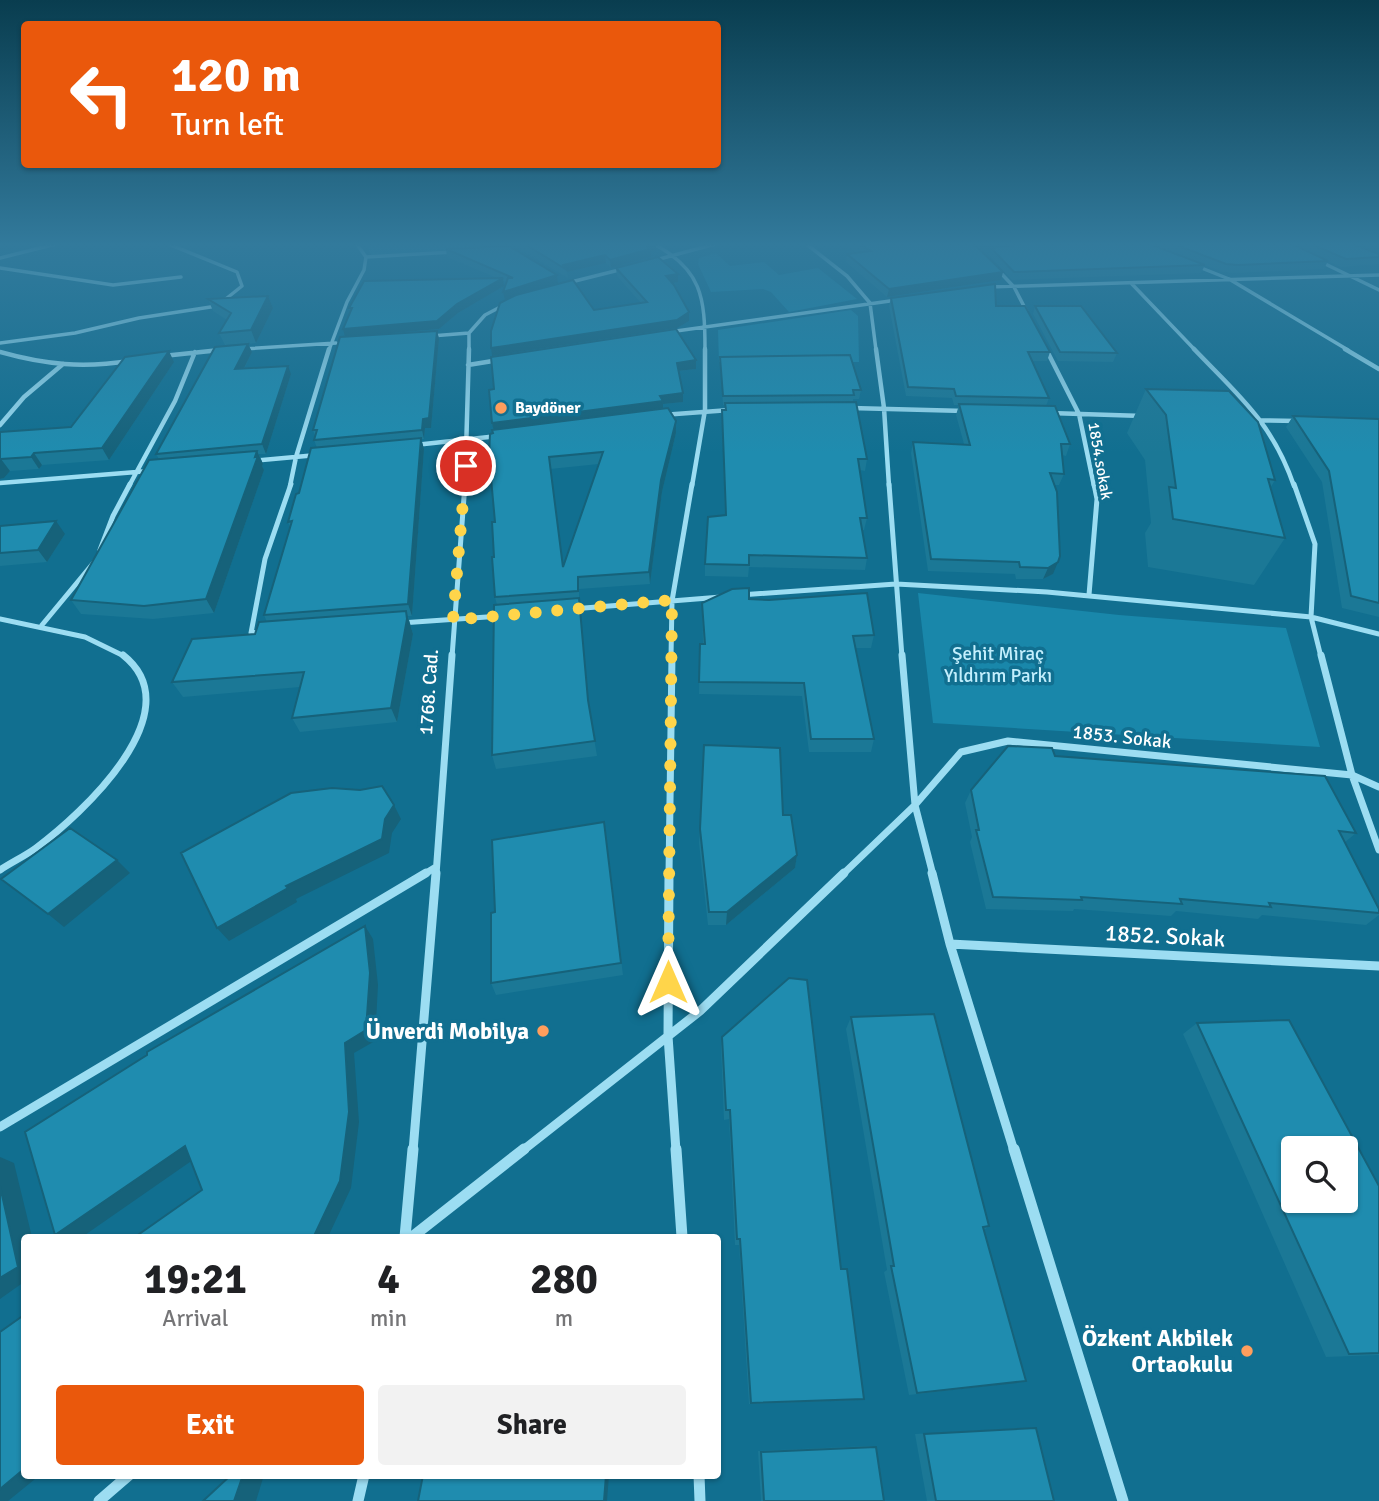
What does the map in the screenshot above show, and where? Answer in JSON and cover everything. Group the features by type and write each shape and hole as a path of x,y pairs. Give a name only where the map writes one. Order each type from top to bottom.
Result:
{"street":[{"path":"0,342 75,333 171,313"},
{"path":"278,632 251,633 265,559 288,496 296,457 343,313"},
{"path":"418,337 469,333 490,313"},
{"path":"682,1234 668,1036 672,600 705,410 703,313"},
{"path":"657,334 801,313"},
{"path":"871,313 884,408 915,805 950,944 1123,1501"},
{"path":"1027,313 1030,319"},
{"path":"1160,313 1262,420 1283,454 1315,544 1311,617 1352,775 1379,850"},
{"path":"1285,313 1379,369"},
{"name":"1768. Cad.","path":"405,1234 468,440 469,333"},
{"name":"1854.sokak","path":"1041,340 1079,414 1097,499 1088,595"},
{"path":"236,349 343,342"},
{"path":"152,357 223,350"},
{"path":"0,352 24,359 89,367 139,359"},
{"path":"42,625 97,558 113,516 175,401 195,352"},
{"path":"468,365 509,358"},
{"path":"0,425 24,397 63,364"},
{"path":"843,408 968,411"},
{"path":"652,417 705,410 732,410"},
{"path":"1037,413 1144,416"},
{"path":"1236,419 1301,421"},
{"path":"401,446 507,435"},
{"path":"242,462 322,454"},
{"path":"0,483 162,470"},
{"path":"563,610 896,584 1088,595 1311,617 1379,636"},
{"path":"399,623 508,615"},
{"path":"0,619 42,625 115,649 127,657 142,679 146,707 127,757 87,805 40,845 0,870"},
{"name":"1853. Sokak","path":"416,1234 700,1011 915,805 961,752 1008,741 1352,775 1379,787"},
{"path":"0,1127 436,867"},
{"name":"1852. Sokak","path":"950,944 1379,966"},
{"path":"99,1501 124,1479"},
{"path":"358,1501 363,1479"},
{"path":"699,1479 700,1501"}],"green space":[{"path":"831,313 855,313 858,316 859,362 719,362 718,330"},
{"name":"Şehit Miraç Yıldırım Parkı","path":"918,593 1119,615 1286,628 1320,747 933,723"}],"building":[{"path":"231,313 259,313 251,330 219,333"},
{"path":"350,313 446,313 437,321 343,329"},
{"path":"497,313 687,313 677,320 491,348 491,331"},
{"path":"894,313 1029,313 1050,352 1028,352 1049,398 956,396 954,389 908,387"},
{"path":"1039,313 1086,313 1117,353 1060,352"},
{"path":"676,329 696,360 677,363 683,393 660,396 663,401 492,423 489,390 494,389 491,357"},
{"path":"437,331 429,418 423,419 422,430 314,440 317,430 313,430 340,337"},
{"path":"248,344 235,369 288,366 262,444 156,454 215,347"},
{"path":"169,351 102,448 34,453 31,457 0,460 0,432 71,427 125,357"},
{"path":"850,355 861,390 853,390 854,395 723,396 720,357"},
{"path":"1146,389 1229,391 1258,422 1275,480 1268,479 1285,538 1173,519 1169,487 1176,488 1166,415"},
{"path":"856,402 867,459 858,459 867,518 860,518 867,558 749,555 749,565 705,564 708,517 726,515 722,410 726,410 725,403"},
{"path":"959,404 1055,406 1070,444 1061,444 1064,474 1050,473 1057,492 1060,556 1058,562 1048,568 1020,567 1019,562 931,559 913,442 970,445"},
{"path":"668,408 676,421 661,480 649,572 578,577 578,591 495,597 492,522 495,522 489,456 492,430","holes":["603,452 563,567 549,457"]},
{"path":"1293,416 1379,419 1379,603 1351,596 1329,471"},
{"path":"421,438 408,604 264,615 311,448"},
{"path":"257,451 255,457 258,456 206,599 144,606 71,600 149,460"},
{"path":"56,521 38,550 0,553 0,526"},
{"path":"749,588 749,599 769,600 867,593 874,635 853,636 874,739 811,739 804,683 699,682 700,644 705,644 702,603 732,589"},
{"path":"579,598 588,700 595,741 492,755 494,605"},
{"path":"406,611 407,619 391,708 292,718 304,672 172,682 192,639 255,634 259,622"},
{"path":"704,745 780,748 783,815 791,815 797,855 727,912 709,912 700,829"},
{"path":"1008,746 1052,748 1055,756 1325,776 1356,833 1339,831 1379,913 1269,903 1271,907 1180,899 1182,904 1081,897 1082,900 993,897 976,830 979,830 971,790"},
{"path":"382,786 394,805 385,819 382,839 286,886 288,888 217,928 181,853 291,793 332,788 360,790"},
{"path":"604,822 621,963 491,983 491,913 495,912 492,840"},
{"path":"70,828 117,860 48,914 1,879"},
{"path":"365,926 370,973 366,1030 345,1043 349,1112 340,1181 315,1234 139,1234 202,1190 185,1146 55,1234 25,1132 147,1055 147,1052"},
{"path":"789,978 807,980 841,1269 847,1269 864,1399 751,1403 740,1239 737,1239 730,1110 726,1110 722,1037"},
{"path":"934,1014 989,1226 983,1227 1026,1381 917,1393 891,1266 894,1266 851,1017"},
{"path":"1289,1020 1352,1136 1281,1136 1281,1206 1197,1023"},
{"path":"1358,1147 1379,1186 1379,1353 1349,1354 1284,1213 1358,1213"},
{"path":"0,1186 18,1267 0,1278"},
{"path":"21,1317 21,1472 0,1489 0,1332"},
{"path":"1036,1428 1054,1501 936,1501 924,1434"},
{"path":"876,1447 884,1501 764,1501 761,1452"},
{"path":"227,1479 242,1479 234,1501 203,1501"},
{"path":"422,1479 606,1479 604,1501 418,1501"}],"place":[{"name":"Baydöner","path":"501,408"},
{"name":"Ünverdi Mobilya","path":"543,1031"},
{"name":"Özkent Akbilek Ortaokulu","path":"1247,1351"}],"route":[{"path":"466,466 453,620 672,600 668,982"}]}
